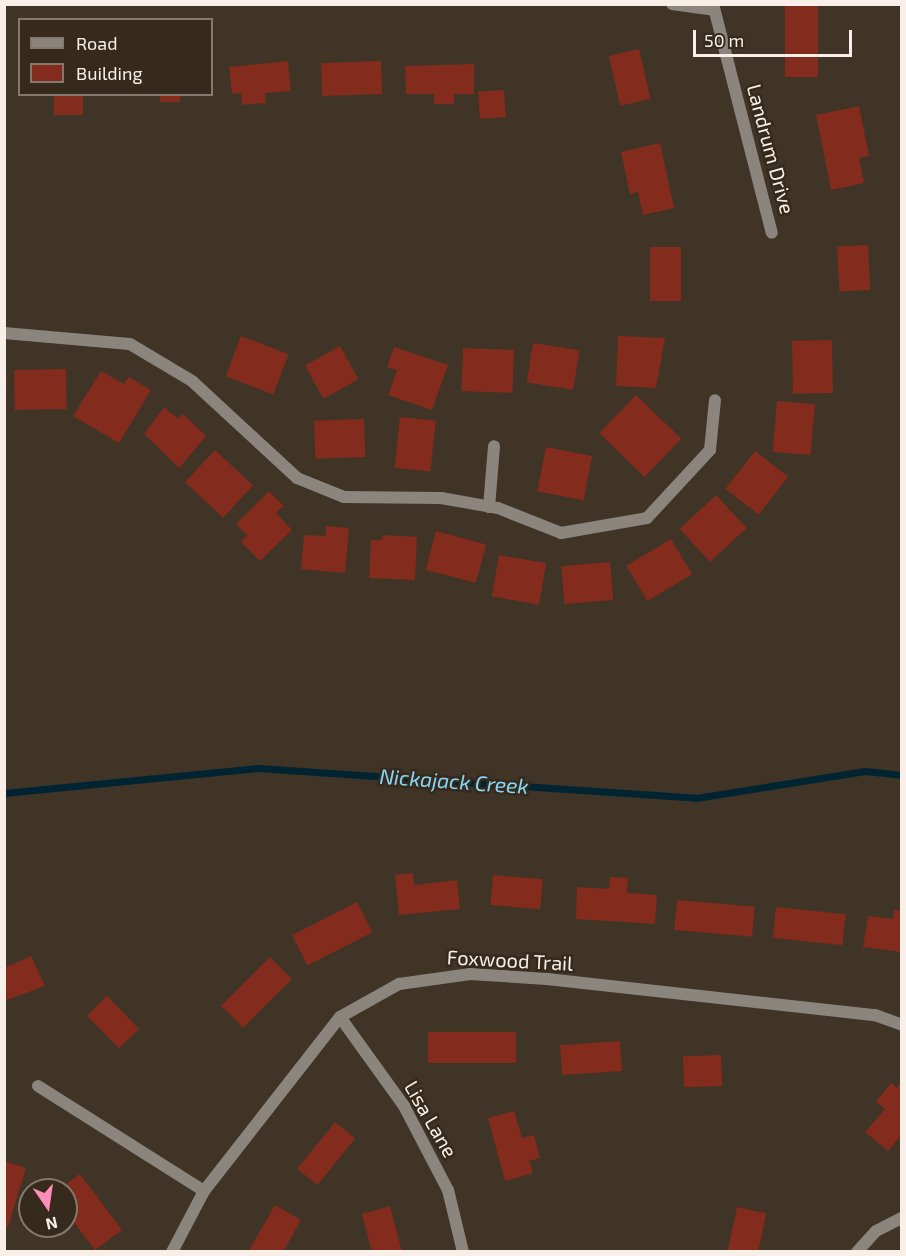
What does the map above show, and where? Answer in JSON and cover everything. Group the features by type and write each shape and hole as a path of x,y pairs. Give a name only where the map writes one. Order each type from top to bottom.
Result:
{"street":[{"path":"672,4 714,7"},
{"name":"Landrum Drive","path":"714,7 772,233"},
{"path":"4,333 130,344 192,381 297,478 344,497 441,498 489,507 561,533 647,518 710,450 715,400"},
{"path":"489,507 494,447"},
{"name":"Foxwood Trail","path":"172,1251 204,1191 340,1017 399,984 470,974 875,1015 902,1024"},
{"name":"Lisa Lane","path":"340,1017 409,1117 448,1190 463,1251"},
{"path":"38,1086 204,1191"},
{"path":"857,1251 876,1231 902,1218"}],"building":[{"path":"785,4 818,4 818,77 785,77"},
{"path":"639,49 650,99 620,106 609,56"},
{"path":"288,61 291,91 265,93 266,103 242,105 241,93 232,94 229,67"},
{"path":"381,61 382,94 322,96 321,63"},
{"path":"474,64 474,94 454,94 454,104 434,104 434,94 406,94 405,66"},
{"path":"504,90 506,117 480,119 478,92"},
{"path":"54,96 83,96 83,115 54,115"},
{"path":"160,96 180,96 180,102 160,102"},
{"path":"859,106 869,156 859,158 864,183 831,190 816,115"},
{"path":"660,143 674,208 643,215 638,192 630,194 621,152"},
{"path":"868,245 870,290 839,292 837,247"},
{"path":"650,247 681,247 681,301 650,301"},
{"path":"241,336 289,354 273,394 226,376"},
{"path":"618,336 665,338 656,388 616,386"},
{"path":"832,340 833,393 793,394 792,341"},
{"path":"533,343 579,350 573,390 527,383"},
{"path":"340,346 358,379 323,399 305,365"},
{"path":"394,347 448,365 432,410 388,395 397,370 387,367"},
{"path":"463,348 514,350 512,393 461,391"},
{"path":"66,369 67,409 15,410 14,370"},
{"path":"101,371 124,384 129,377 151,390 119,443 73,416"},
{"path":"4,374 7,374 6,398 4,398"},
{"path":"636,395 681,439 645,477 599,433"},
{"path":"777,401 815,404 810,455 773,452"},
{"path":"164,407 178,419 183,414 206,436 179,468 144,434"},
{"path":"400,417 436,421 430,471 395,468"},
{"path":"364,419 365,457 315,459 314,421"},
{"path":"546,447 592,456 584,500 537,491"},
{"path":"215,450 253,485 223,518 185,482"},
{"path":"755,451 788,477 759,515 725,489"},
{"path":"269,491 284,506 276,513 292,530 260,561 241,542 247,535 236,524"},
{"path":"716,495 747,528 710,562 679,529"},
{"path":"326,526 349,528 345,573 301,569 304,535 326,536"},
{"path":"436,531 486,544 476,583 426,570"},
{"path":"383,535 417,537 415,580 369,578 371,540 382,540"},
{"path":"671,539 692,574 648,601 626,566"},
{"path":"499,555 546,563 539,605 492,596"},
{"path":"610,562 613,600 564,604 561,566"},
{"path":"413,873 414,885 457,880 460,909 399,915 395,875"},
{"path":"493,875 543,879 540,909 490,905"},
{"path":"610,877 628,878 627,893 657,895 655,924 576,919 577,887 609,889"},
{"path":"677,900 755,907 752,937 674,930"},
{"path":"357,902 372,932 307,965 292,935"},
{"path":"776,907 846,914 842,945 773,938"},
{"path":"894,910 902,911 902,952 863,947 868,916 893,919"},
{"path":"31,956 45,986 4,1001 4,968"},
{"path":"270,957 292,979 243,1028 221,1006"},
{"path":"107,996 139,1029 119,1049 87,1015"},
{"path":"428,1032 516,1032 516,1063 428,1063"},
{"path":"620,1041 622,1071 562,1075 560,1045"},
{"path":"721,1055 722,1086 684,1087 683,1056"},
{"path":"902,1082 902,1134 888,1151 865,1132 885,1109 876,1102 891,1083 897,1088"},
{"path":"514,1111 522,1138 534,1135 540,1158 529,1161 533,1173 505,1181 488,1118"},
{"path":"335,1122 355,1138 317,1185 297,1169"},
{"path":"4,1161 26,1168 23,1178 18,1178 18,1194 8,1227 4,1226"},
{"path":"80,1174 122,1230 95,1250 78,1228 78,1178 74,1178"},
{"path":"275,1205 301,1220 283,1252 248,1252"},
{"path":"390,1206 402,1252 372,1252 362,1214"},
{"path":"737,1207 766,1213 758,1252 727,1252"}],"waterway":[{"name":"Nickajack Creek","path":"4,793 258,768 696,798 865,771 902,775"}]}
